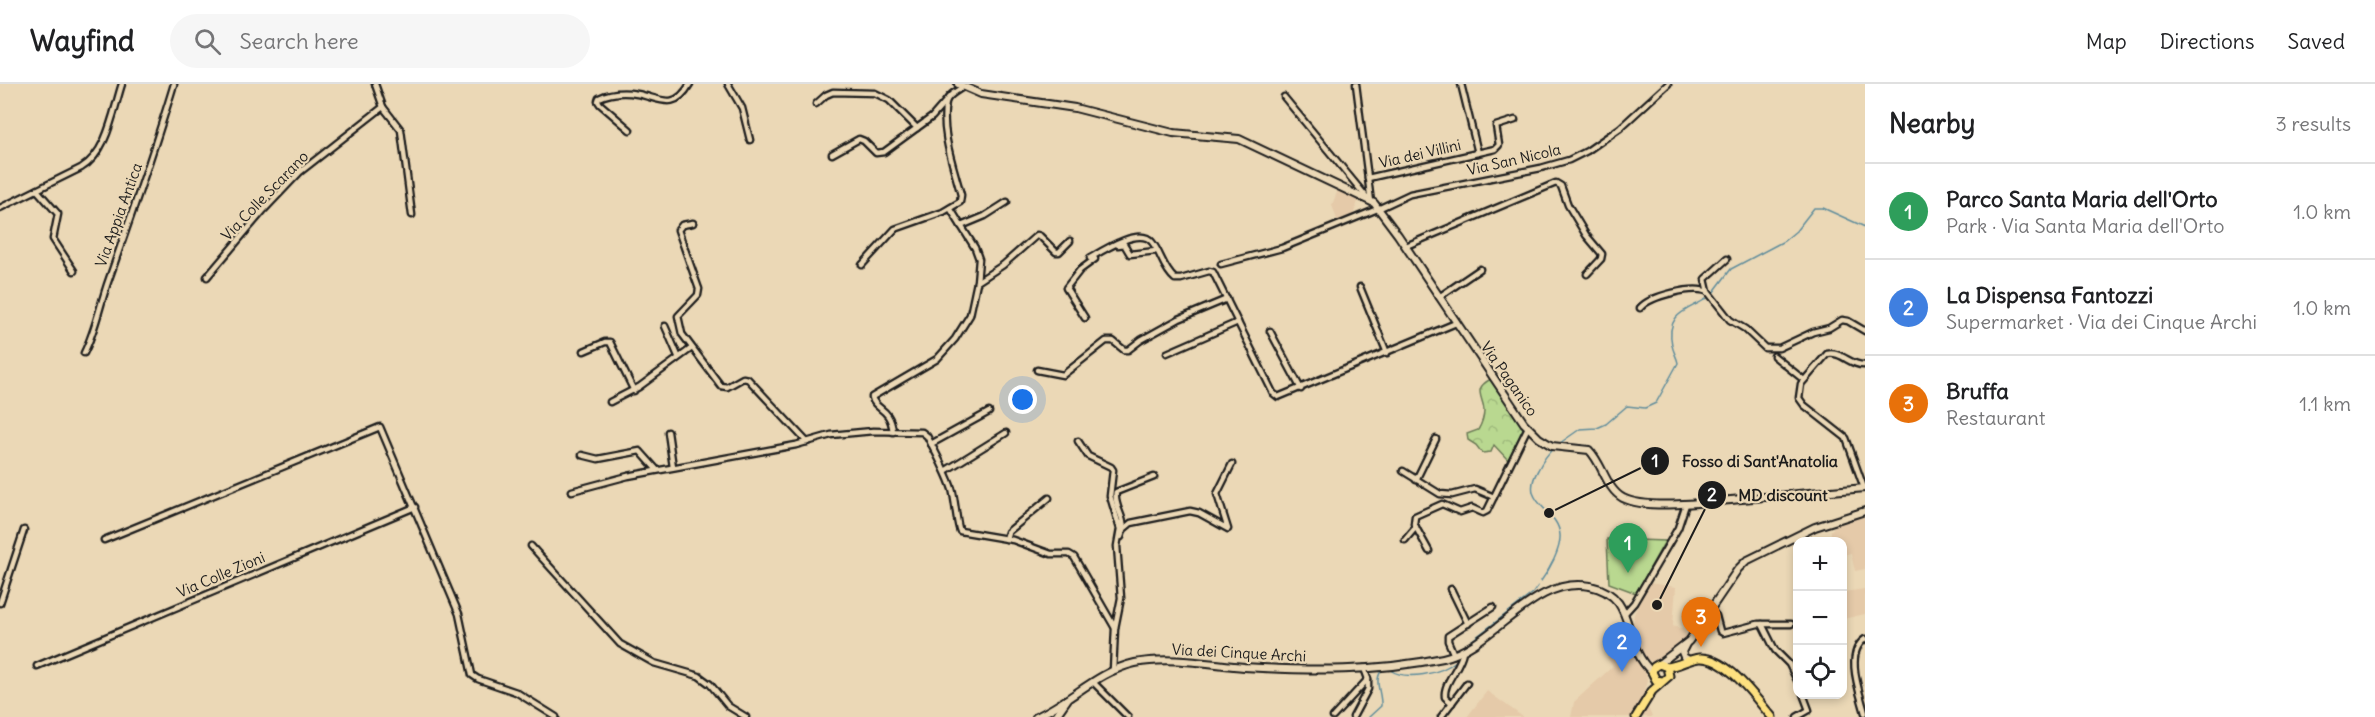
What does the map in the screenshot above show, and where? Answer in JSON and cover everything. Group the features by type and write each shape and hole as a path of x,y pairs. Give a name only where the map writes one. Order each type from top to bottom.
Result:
{"main road":[{"path":"1636,717 1652,691 1682,665 1689,660 1710,659 1723,665 1772,717"},
{"path":"1652,691 1653,675 1658,665 1667,667 1682,665"},
{"path":"1667,667 1669,676"},
{"path":"1653,675 1662,681"}],"street":[{"path":"0,208 83,166 94,158 105,136 122,84"},
{"name":"Via Appia Antica","path":"84,352 96,324 107,283 152,160 174,84"},
{"path":"375,84 383,106 400,130 412,214"},
{"path":"630,130 600,104 599,98 613,94 632,93 672,101 682,96 690,84"},
{"path":"728,84 742,108 750,140"},
{"path":"1356,84 1371,202"},
{"name":"Via dei Villini","path":"1461,84 1478,153"},
{"name":"Via San Nicola","path":"1380,208 1413,193 1545,168 1572,159 1620,128 1668,84"},
{"path":"832,154 859,139 876,153 882,153 934,115 952,93 961,86"},
{"name":"Via Paganico","path":"961,86 981,94 1080,109 1173,133 1242,140 1310,175 1371,202 1380,208 1528,427 1548,444 1590,451 1614,490 1624,498 1653,504 1686,503 1865,488 1845,437 1800,399 1799,389 1804,380"},
{"path":"816,104 833,92 875,93 894,104 917,128"},
{"name":"Via Paganico","path":"1284,97 1371,202"},
{"path":"862,264 895,229 960,202 961,196 947,140 946,101"},
{"name":"Via Colle Scarano","path":"207,277 297,175 383,106"},
{"name":"Via dei Villini","path":"1368,178 1497,148 1496,126 1515,120"},
{"path":"1406,246 1556,183 1561,186 1567,204 1586,235 1602,254 1601,259 1587,274"},
{"path":"37,190 57,211 58,219 53,239 74,271"},
{"path":"961,226 1007,202"},
{"path":"893,432 890,416 873,403 872,397 928,365 949,347 969,317 977,282 978,255 950,208"},
{"path":"1221,264 1275,250 1380,208"},
{"path":"693,223 682,225 678,230 699,289 698,295 678,316 680,329 723,387 729,387 743,378 750,381 807,442"},
{"path":"977,282 1003,265 1037,235 1056,252 1070,241"},
{"path":"1090,258 1126,238 1148,238 1176,279 1212,271 1275,395 1281,397 1456,323"},
{"path":"1085,318 1066,290 1067,284 1080,270 1121,243 1130,254 1156,251"},
{"path":"1726,259 1705,279 1708,292 1731,321 1745,329 1763,347 1779,348 1813,332 1829,328 1842,320 1849,321 1865,332"},
{"path":"1439,297 1480,269"},
{"path":"1360,287 1387,352"},
{"path":"1640,308 1646,303 1683,290 1708,292"},
{"path":"1037,370 1064,375 1106,341 1113,341 1124,350 1128,350 1141,340 1185,316 1227,299"},
{"path":"1167,353 1238,322"},
{"path":"665,326 678,356"},
{"path":"1270,331 1301,389"},
{"path":"584,351 610,342 634,390"},
{"path":"610,402 634,390 692,348"},
{"path":"1774,356 1804,380 1821,359 1830,353 1838,354 1853,363 1865,365"},
{"path":"931,444 989,412"},
{"path":"104,540 378,426 382,429 461,620 472,675 514,691 556,717"},
{"path":"1429,551 1413,522 1415,516 1435,506 1445,505 1460,512 1472,508 1485,512 1488,510 1528,427"},
{"path":"668,432 673,467"},
{"path":"572,491 657,470 807,442 836,434 923,432 945,471 957,508 959,530 1006,539 1051,554 1072,555 1115,628"},
{"path":"945,471 1006,433"},
{"path":"1416,480 1436,439"},
{"path":"1078,441 1088,456 1113,469 1110,494 1120,527 1117,551 1121,595 1115,628 1113,671"},
{"path":"582,455 596,459 639,451 657,470"},
{"path":"1117,551 1125,528 1131,523 1190,511 1203,514 1228,529 1217,494 1232,464"},
{"path":"1403,471 1442,495 1473,489 1494,497"},
{"path":"1125,528 1116,500 1116,492 1154,477"},
{"path":"1006,539 1006,534 1010,530 1049,498"},
{"path":"1625,614 1676,532 1686,503"},
{"name":"Via Colle Zioni","path":"37,666 415,507"},
{"path":"1689,660 1684,657 1683,652 1686,644 1738,569 1748,560 1815,527 1865,511"},
{"path":"1405,540 1416,527"},
{"path":"0,603 24,530"},
{"path":"531,546 618,643 654,663 699,676 710,684 728,706 746,717"},
{"name":"Via dei Cinque Archi","path":"1036,717 1113,671 1136,663 1156,661 1323,670 1414,663 1454,655 1536,599 1562,587 1581,585 1604,590 1616,598 1625,614 1632,642 1640,659"},
{"path":"1451,589 1468,624"},
{"path":"1454,655 1448,637 1493,607"},
{"path":"1711,610 1716,616 1721,634 1762,624 1791,624"},
{"path":"1762,624 1774,648 1789,664 1793,673"},
{"path":"1865,639 1857,648 1855,662 1865,713"},
{"path":"1640,659 1658,665 1686,644"},
{"path":"1452,703 1444,695 1463,651"},
{"path":"1667,667 1672,654"},
{"path":"1640,659 1653,675"},
{"path":"1353,717 1368,689 1368,679 1364,668"},
{"path":"1334,717 1368,679"},
{"path":"1093,682 1128,717"},
{"path":"1441,717 1467,683"},
{"path":"1448,684 1459,693"},
{"path":"1055,717 1070,697"},
{"path":"1797,717 1809,710 1805,699"}],"shaded area":[{"path":"1338,190 1359,199 1352,218 1338,223 1332,205"},
{"path":"1865,516 1865,569 1855,571 1851,553 1847,554 1847,537 1831,537 1831,531 1835,525"},
{"path":"1649,583 1676,587 1673,626 1682,629 1686,634 1686,639 1662,659 1653,662 1645,659 1637,646 1633,625 1634,614"},
{"path":"1865,589 1865,614 1847,618 1847,591"},
{"path":"1627,639 1631,653 1646,672 1644,698 1652,717 1571,717 1574,702 1613,666 1607,658"},
{"path":"1487,691 1523,717 1467,717"}],"green space":[{"path":"1491,379 1525,427 1508,460 1494,445 1491,452 1482,453 1468,440 1467,434 1478,430 1483,415 1480,390"},
{"path":"1607,539 1665,541 1636,593 1609,583"}],"waterway":[{"path":"1713,293 1731,269 1784,241 1796,231 1814,208 1823,208 1865,227"},
{"path":"1560,443 1580,429 1597,428 1606,424 1627,406 1645,408 1656,403 1678,363 1672,345 1672,325 1680,314 1709,297"},
{"path":"1541,581 1557,553 1560,535 1553,518 1536,498 1533,481 1543,461 1554,448"},
{"path":"1471,641 1533,593 1538,586"},
{"path":"1390,670 1405,675 1423,674 1450,666 1456,661"},
{"path":"1369,717 1381,706 1378,678 1382,670"}],"place":[{"name":"Fosso di Sant'Anatolia","path":"1549,513"},
{"name":"Parco Santa Maria dell'Orto","path":"1628,573"},
{"name":"MD discount","path":"1657,605"},
{"name":"Bruffa","path":"1701,647"},
{"name":"La Dispensa Fantozzi","path":"1622,672"}]}
